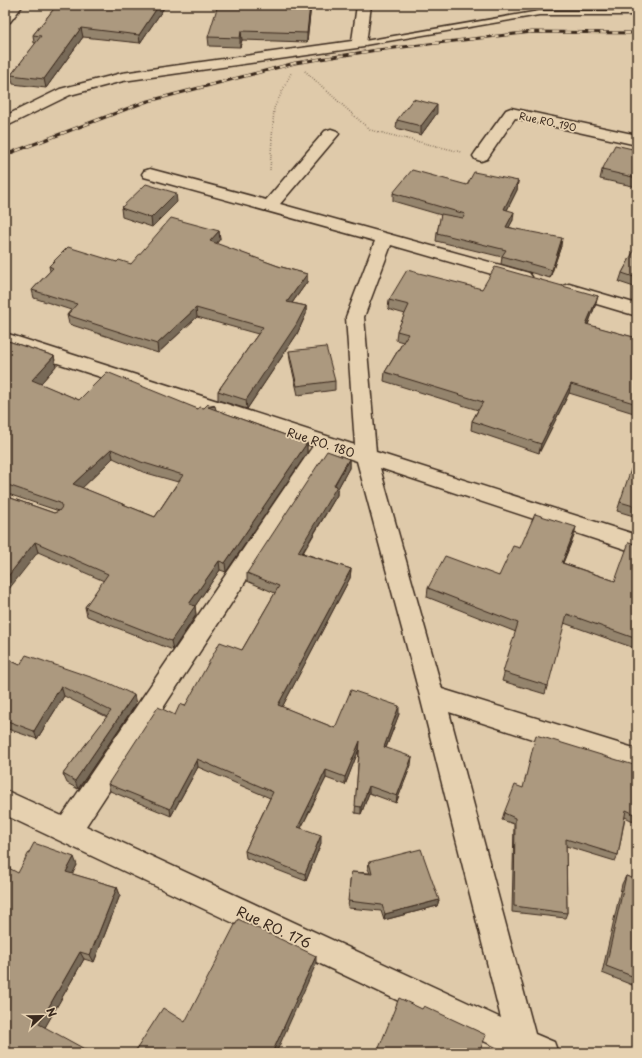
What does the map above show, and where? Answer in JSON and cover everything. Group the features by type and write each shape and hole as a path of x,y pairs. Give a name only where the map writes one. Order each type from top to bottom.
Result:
{"street":[{"path":"5,19 16,5"},
{"path":"5,122 65,92 122,77 359,44 364,5"},
{"name":"Rue RO. 190","path":"481,156 511,114 637,140"},
{"path":"269,207 331,134"},
{"path":"150,174 385,238 637,310"},
{"path":"385,238 354,317 366,457 530,1050"},
{"name":"Rue RO. 180","path":"5,339 637,544"},
{"path":"68,830 325,444"},
{"path":"432,696 637,761"},
{"name":"Rue RO. 176","path":"5,802 68,830 530,1050"}],"lane":[{"path":"359,44 539,13 637,13"}],"path":[{"path":"262,58 295,63 370,130 481,156"},
{"path":"246,201 270,170 274,108 295,63"}],"building":[{"path":"57,5 159,5 139,35 81,28 44,79 11,75 41,36 33,35"},
{"path":"218,5 310,5 307,33 241,31 240,38 208,37"},
{"path":"413,99 437,105 421,126 397,120"},
{"path":"615,145 637,150 637,178 602,170"},
{"path":"412,170 467,185 474,172 518,181 504,209 514,212 506,227 562,238 552,270 502,256 506,250 437,233 441,214 463,218 465,214 393,193"},
{"path":"146,184 176,193 151,218 121,208"},
{"path":"171,218 219,231 210,241 278,266 307,274 287,302 306,306 296,325 246,400 218,391 263,327 196,308 157,344 67,315 77,304 32,290 53,268 49,266 68,247 117,262 119,260 131,264"},
{"path":"637,245 637,278 622,273"},
{"path":"495,267 598,296 586,324 637,338 637,404 571,384 541,444 472,421 483,402 385,372 408,334 397,331 409,305 389,300 407,270 482,289"},
{"path":"5,340 54,356 32,380 79,400 107,372 198,409 199,407 204,408 208,404 215,406 208,407 307,443 225,563 219,561 189,604 195,606 171,641 85,607 108,574 35,542 5,580 5,496 54,513 59,511 62,507 60,503 5,484","holes":["111,449 141,462 183,475 155,517 73,484"]},
{"path":"326,347 335,381 297,386 289,351"},
{"path":"327,451 349,459 334,485 337,486 298,552 351,569 278,705 335,728 351,690 399,706 384,747 412,757 397,796 369,786 361,807 355,806 360,741 345,777 326,770 298,827 321,835 305,874 245,851 273,792 197,759 170,809 108,784 158,707 175,715 180,704 185,706 220,642 242,650 279,586 247,573"},
{"path":"631,469 637,470 637,507 620,502"},
{"path":"535,514 576,527 562,563 615,581 629,542 637,545 637,639 567,614 548,686 503,672 518,623 428,588 445,556 499,576 513,546 520,548"},
{"path":"26,655 111,684 134,695 75,781 63,774 111,711 61,686 34,731 5,720 5,658 20,665"},
{"path":"536,735 637,766 637,815 626,810 618,855 566,839 567,913 514,906 515,818 504,813 515,785 523,788"},
{"path":"34,843 74,857 66,872 117,887 90,955 80,952 39,1024 92,1053 5,1053 5,866 18,873"},
{"path":"421,849 439,900 385,914 382,905 348,901 351,872 372,874 369,862"},
{"path":"626,876 637,880 637,978 606,966"},
{"path":"238,919 316,956 272,1053 134,1053 163,1008 185,1022"},
{"path":"399,998 422,1009 424,1006 486,1035 479,1053 377,1053"}],"railway":[{"path":"5,155 145,102 295,63 377,50 532,32 637,33"}]}
